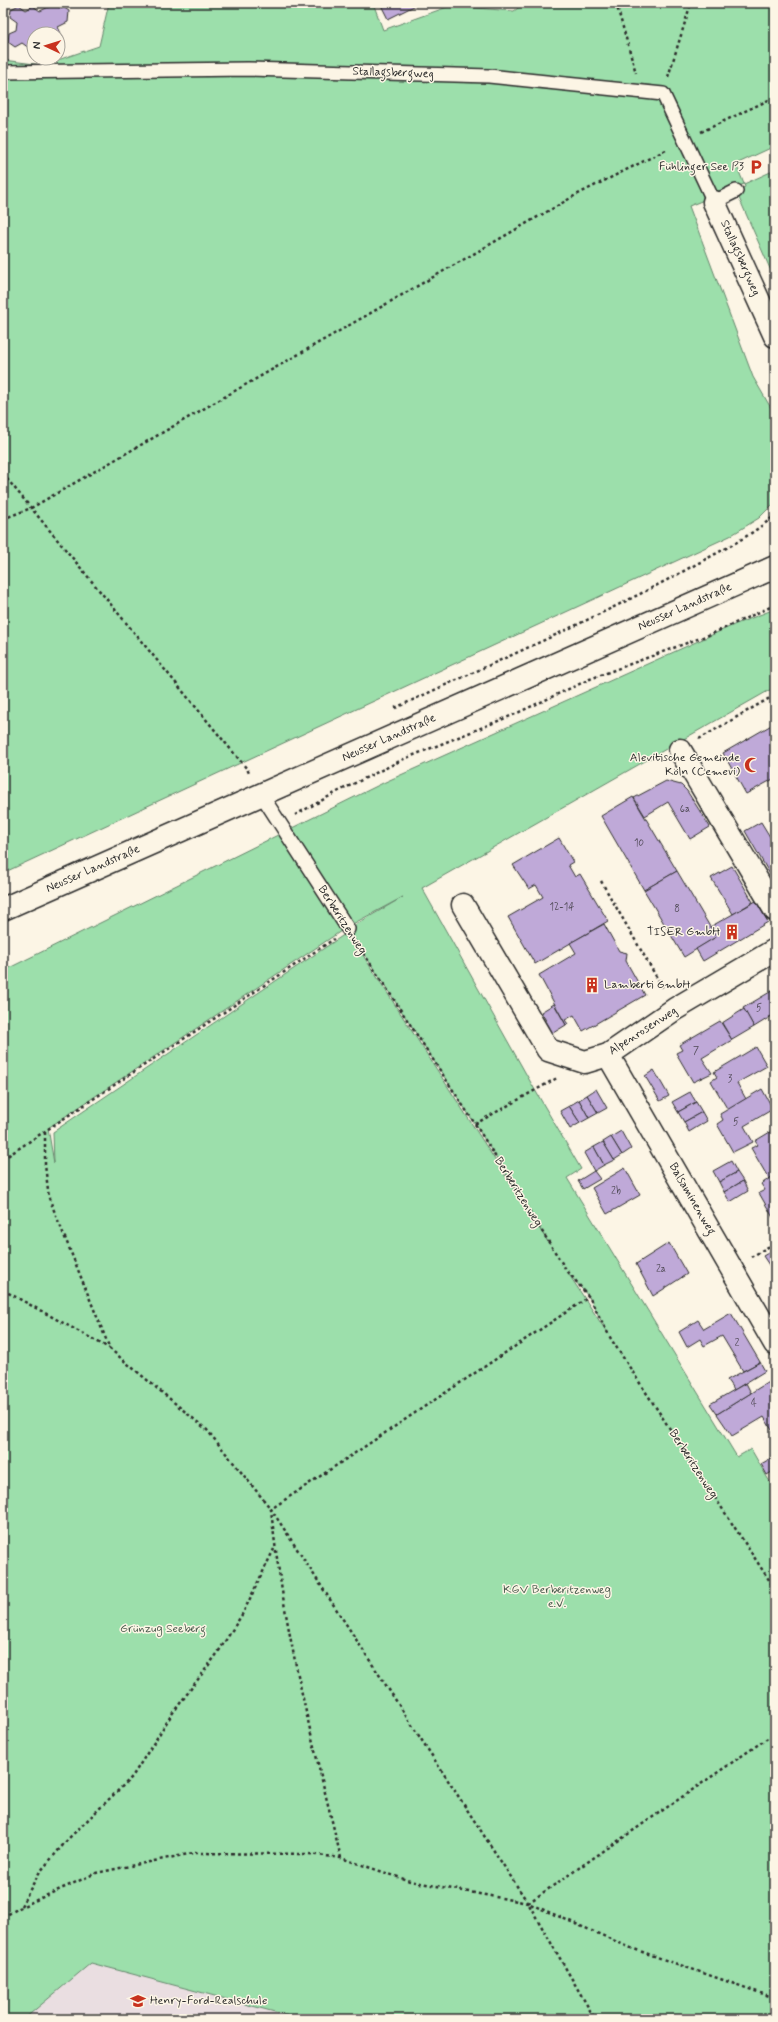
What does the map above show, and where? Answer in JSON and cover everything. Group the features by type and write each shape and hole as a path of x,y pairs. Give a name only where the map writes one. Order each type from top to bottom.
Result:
{"street":[{"name":"Stallagsbergweg","path":"714,202 775,336"},
{"name":"Neusser Landstraße","path":"3,909 775,567"},
{"path":"680,750 775,910"},
{"path":"463,905 548,1050 585,1062"},
{"name":"Alpenrosenweg","path":"585,1062 608,1055 675,1009 775,950"},
{"name":"Balsaminenweg","path":"608,1055 775,1344"}],"lane":[{"name":"Stallagsbergweg","path":"3,72 248,69 489,76 663,94 714,202"},
{"path":"714,202 736,191"},
{"name":"Berberitzenweg","path":"262,794 279,824 348,930"}],"path":[{"path":"616,3 642,92"},
{"path":"671,68 691,3"},
{"path":"3,519 32,508 576,195 684,140 775,97"},
{"path":"3,474 247,769 262,794"},
{"path":"541,640 651,588 740,540 765,524 775,515"},
{"path":"279,824 339,791 404,759 513,715 590,679 711,634 775,605"},
{"path":"680,750 775,695"},
{"path":"601,881 675,1009"},
{"path":"3,1159 348,930"},
{"name":"Berberitzenweg","path":"348,930 475,1124 565,1268 589,1297 611,1339 775,1589"},
{"path":"475,1124 585,1062"},
{"path":"45,1132 45,1165 49,1198 110,1348"},
{"path":"731,1268 775,1243"},
{"path":"3,1290 110,1348 207,1430 271,1509 528,1904 595,2019"},
{"path":"271,1509 589,1297"},
{"path":"271,1509 275,1548 307,1721 341,1858"},
{"path":"21,1907 39,1873 69,1838 132,1777 172,1714 217,1654 244,1613 275,1548"},
{"path":"528,1904 775,1733"},
{"path":"3,1917 96,1872 193,1853 309,1854 341,1858 410,1881 528,1904 631,1948 775,1998"}],"shaded area":[{"name":"Henry-Ford-Realschule","path":"91,1963 301,2019 24,2019"}],"green space":[{"path":"109,3 373,3 383,30 450,6 514,11 525,3 775,3 775,146 736,164 744,184 689,206 753,377 775,415 775,502 759,518 730,536 3,873 3,60 26,63 26,66 66,66 66,57 99,46"},
{"path":"775,170 775,280 736,191 745,187 744,184"},
{"path":"775,609 775,687 422,888 581,1169 567,1178 737,1457 751,1449 775,1491 775,2019 301,2019 91,1963 24,2019 3,2019 3,971 383,783 736,624","holes":["403,897 348,929 475,1124 550,1245 348,932 53,1132 54,1163 48,1128 347,927","568,1273 589,1297 608,1334"]}],"building":[{"path":"380,3 420,3 388,19"},
{"path":"55,4 62,9 63,7 69,11 68,22 60,26 26,26 26,46 22,43 15,47 8,42 9,33 16,30 17,22 10,17 11,9 19,5 26,10 33,6 40,11"},
{"name":"Alevitische Gemeinde Köln (Cemevi)","path":"775,723 775,778 746,794 723,753"},
{"path":"666,781 681,785 687,791 710,827 690,839 668,802 645,816 634,798"},
{"path":"633,797 677,871 644,890 601,816"},
{"path":"761,822 775,845 775,883 745,831"},
{"path":"559,838 573,862 568,865 575,877 580,874 608,921 535,964 508,917 543,897 536,885 529,889 513,865"},
{"path":"732,866 753,902 733,914 711,878"},
{"path":"677,871 716,937 684,957 644,890"},
{"name":"TISER GmbH","path":"756,901 768,922 703,961 696,949 716,937 710,927"},
{"name":"Lamberti GmbH","path":"604,924 619,951 627,953 626,961 645,995 583,1031 574,1015 565,1020 568,1024 566,1025 539,975 576,953 570,943"},
{"path":"775,989 775,1014 754,1027 743,1008"},
{"path":"554,1004 566,1025 553,1033 541,1012"},
{"path":"744,1009 754,1027 732,1040 722,1023"},
{"path":"720,1021 732,1040 702,1058 712,1073 693,1082 676,1053 682,1050 679,1045"},
{"path":"756,1047 767,1066 737,1083 746,1099 728,1110 711,1081 717,1077 714,1072"},
{"path":"654,1070 669,1096 660,1101 645,1076"},
{"path":"596,1089 607,1108 598,1113 587,1095"},
{"path":"762,1089 773,1109 744,1126 753,1142 733,1152 717,1124 723,1120 720,1114"},
{"path":"690,1092 696,1102 678,1112 672,1102"},
{"path":"587,1095 598,1113 589,1118 579,1100"},
{"path":"579,1100 589,1118 580,1123 569,1106"},
{"path":"696,1102 702,1112 684,1122 678,1112"},
{"path":"569,1106 580,1123 570,1129 560,1111"},
{"path":"702,1112 707,1121 689,1132 684,1122"},
{"path":"775,1129 775,1175 769,1179 751,1148 758,1145 755,1141"},
{"path":"621,1131 631,1149 622,1155 611,1137"},
{"path":"611,1137 622,1155 614,1160 603,1142"},
{"path":"603,1142 614,1160 604,1165 594,1147"},
{"path":"594,1147 604,1165 594,1171 584,1153"},
{"path":"731,1161 737,1172 719,1182 713,1171"},
{"path":"625,1168 640,1195 607,1214 592,1188"},
{"path":"594,1171 600,1179 583,1189 578,1181"},
{"path":"737,1172 743,1181 724,1192 719,1182"},
{"path":"775,1175 775,1221 759,1193 765,1190 761,1184"},
{"path":"743,1181 748,1191 730,1202 724,1192"},
{"path":"669,1243 687,1274 653,1296 636,1264"},
{"path":"775,1249 775,1262 769,1265 763,1256"},
{"path":"775,1262 775,1274 774,1275 769,1265"},
{"path":"731,1313 760,1362 743,1371 722,1336 704,1346 700,1339 687,1347 679,1332 698,1320 704,1329"},
{"path":"760,1362 765,1371 734,1390 727,1380"},
{"path":"770,1381 775,1389 775,1435 764,1417 732,1436 717,1414"},
{"path":"746,1383 751,1393 717,1414 710,1404"},
{"path":"775,1456 775,1470 767,1475 761,1464"}],"place":[{"name":"Fühlinger See P3","path":"756,167"},
{"name":"Alevitische Gemeinde Köln (Cemevi)","path":"752,765"},
{"name":"TISER GmbH","path":"732,932"},
{"name":"Lamberti GmbH","path":"592,985"},
{"name":"Henry-Ford-Realschule","path":"138,2001"}],"park label":[{"name":"KGV Berberitzenweg e.V.","path":"557,1597"},
{"name":"Grünzug Seeberg","path":"163,1629"}]}
